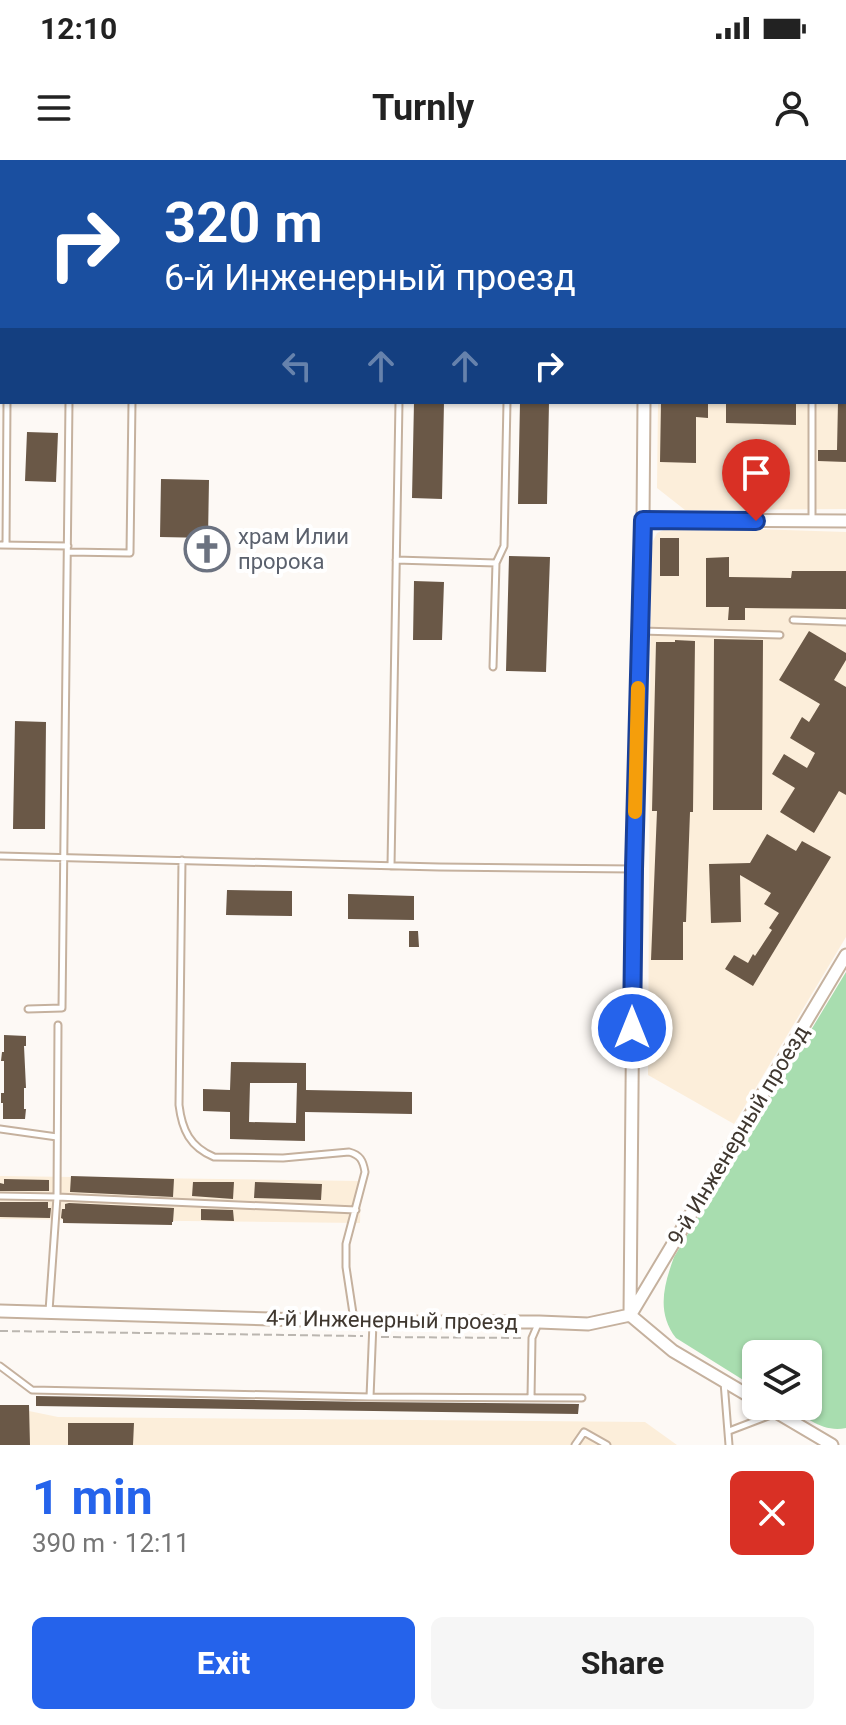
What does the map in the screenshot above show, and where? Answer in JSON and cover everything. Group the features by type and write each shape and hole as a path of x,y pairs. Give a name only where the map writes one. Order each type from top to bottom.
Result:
{"street":[{"path":"644,404 634,869 630,1315 673,1351 742,1392"},
{"path":"643,520 846,521"},
{"name":"9-й Инженерный проезд","path":"630,1315 846,955"},
{"name":"4-й Инженерный проезд","path":"0,1311 354,1322 588,1324 630,1315"},
{"path":"790,1420 832,1445"}],"lane":[{"path":"7,404 3,545 130,553 132,404"},
{"path":"28,1009 62,1008 69,404"},
{"path":"391,866 399,404"},
{"path":"493,667 496,563 504,546 507,404"},
{"path":"812,404 812,521"},
{"path":"396,560 496,563"},
{"path":"793,620 846,622"},
{"path":"640,631 780,635"},
{"path":"0,856 634,869"},
{"path":"182,860 179,1105 185,1133 193,1144 214,1157 283,1158 349,1152 357,1154 364,1162 365,1172 346,1244 354,1322"},
{"path":"49,1312 57,1197 58,1025"},
{"path":"0,1129 57,1137"},
{"path":"0,1196 356,1210"},
{"path":"370,1397 373,1322"},
{"path":"531,1398 532,1338 539,1322"},
{"path":"0,1366 32,1390 582,1398"},
{"path":"724,1381 729,1445"},
{"path":"729,1431 750,1420"},
{"path":"575,1445 584,1432 607,1445"}],"path":[{"path":"0,1331 532,1338"}],"shaded area":[{"path":"658,404 846,404 846,509 685,510 657,488"},
{"path":"668,528 846,532 846,937 734,1124 648,1075 651,545 657,533"},
{"path":"0,1176 361,1181 360,1223 0,1219"},
{"path":"0,1405 58,1417 645,1422 677,1445 0,1445"}],"green space":[{"path":"846,972 846,1428 830,1428 810,1420 822,1420 822,1340 742,1340 742,1379 676,1338 664,1308 667,1278 674,1257"}],"building":[{"path":"414,404 444,404 442,499 412,498"},
{"path":"520,404 549,404 547,504 518,504"},
{"path":"661,404 708,404 708,418 696,417 696,463 660,462"},
{"path":"726,404 796,404 796,425 726,423"},
{"path":"838,404 846,404 846,462 818,461 818,450 837,450"},
{"path":"27,432 58,433 56,482 25,481"},
{"path":"161,479 209,480 208,538 160,537"},
{"path":"660,538 679,538 679,576 660,576"},
{"path":"509,556 550,557 546,672 506,671"},
{"path":"729,557 729,577 791,578 792,571 846,571 846,609 745,608 745,620 728,620 729,607 706,607 706,558"},
{"path":"414,581 444,582 442,640 413,640"},
{"path":"809,631 846,653 846,660 834,680 846,687 846,795 839,791 814,833 780,812 795,788 772,774 784,754 807,768 815,753 790,738 802,717 809,722 820,704 779,680"},
{"path":"714,639 763,640 762,810 713,810"},
{"path":"695,641 693,812 690,812 686,922 683,922 683,960 651,960 657,811 652,811 656,642"},
{"path":"15,721 46,722 45,829 13,829"},
{"path":"767,834 796,851 802,841 831,857 753,986 725,969 734,955 748,963 753,954 755,956 779,913 764,904 771,893 740,875 741,922 711,923 709,864 750,863"},
{"path":"227,890 292,891 292,916 226,915"},
{"path":"348,894 414,896 414,920 348,919"},
{"path":"409,931 418,931 419,947 409,947"},
{"path":"4,1035 26,1036 25,1119 3,1119 1,1093 4,1093 4,1061 1,1061"},
{"path":"231,1062 306,1063 306,1090 412,1092 412,1114 305,1112 305,1141 230,1139 230,1112 203,1111 203,1089 230,1090","holes":["250,1083 297,1083 296,1123 249,1122"]},
{"path":"71,1176 174,1179 173,1197 70,1192"},
{"path":"4,1179 49,1180 49,1191 0,1191 0,1183 4,1184"},
{"path":"193,1182 234,1182 233,1199 192,1196"},
{"path":"255,1182 322,1184 321,1200 254,1198"},
{"path":"0,1202 48,1202 50,1218 0,1217"},
{"path":"69,1203 174,1208 173,1222 172,1225 63,1223 62,1209"},
{"path":"201,1209 233,1210 234,1221 201,1220"},
{"path":"36,1396 579,1404 578,1414 36,1406"},
{"path":"0,1405 29,1405 30,1445 0,1445"},
{"path":"68,1423 134,1423 133,1445 68,1445"}],"slow traffic":[{"path":"635,812 638,688"}],"place":[{"name":"храм Илии пророка","path":"207,549"}],"route":[{"path":"632,1028 643,520 756,521"}]}
